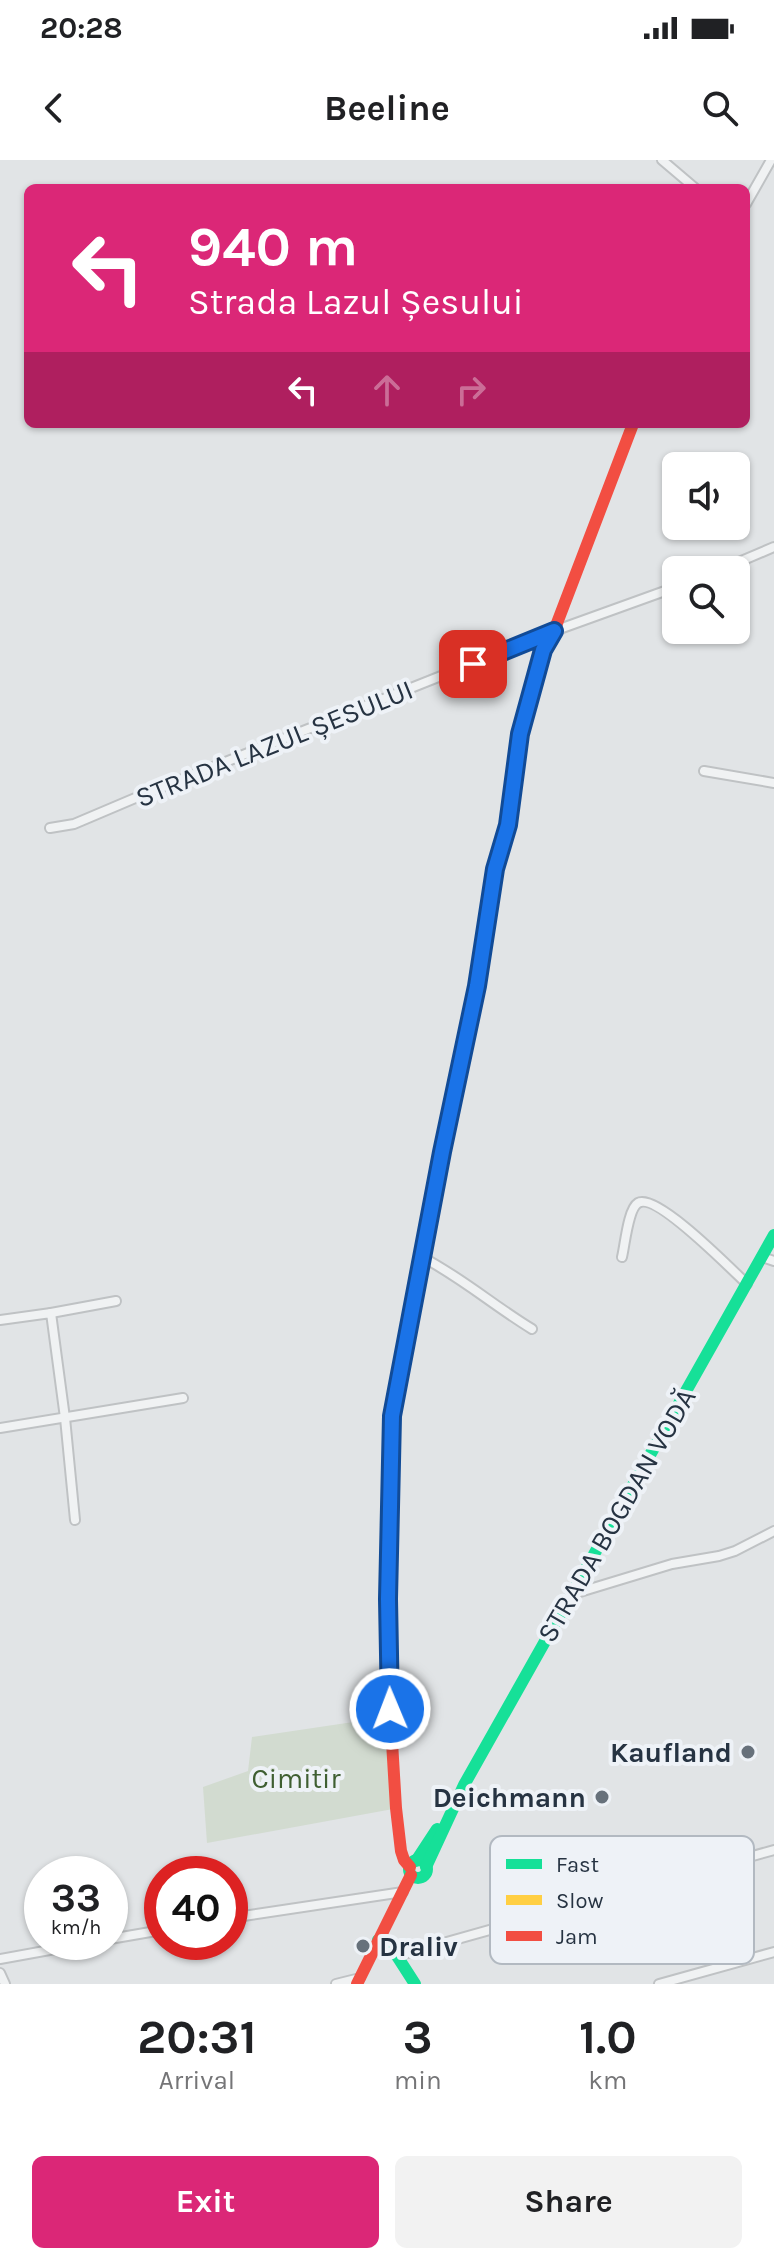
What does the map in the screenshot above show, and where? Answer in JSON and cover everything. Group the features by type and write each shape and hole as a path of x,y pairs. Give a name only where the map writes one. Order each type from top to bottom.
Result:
{"street":[{"path":"662,160 690,184"},
{"path":"750,197 771,160"},
{"path":"416,1870 404,1860 401,1851 390,1709 388,1599 392,1416 477,986 495,869 508,825 520,734 543,650 554,631 631,428"},
{"path":"750,557 774,547"},
{"name":"STRADA LAZUL ȘESULUI","path":"50,828 74,824 554,631 662,592"},
{"path":"704,771 774,783"},
{"path":"622,1257 632,1209 638,1202 645,1201 663,1209 747,1284"},
{"name":"STRADA BOGDAN VODĂ","path":"359,1981 403,1892 570,1595 747,1284 768,1259 773,1238"},
{"path":"422,1257 444,1268 532,1329"},
{"path":"0,1320 116,1301"},
{"path":"51,1313 75,1520"},
{"path":"0,1428 183,1398"},
{"path":"570,1595 672,1564 735,1551 774,1531"},
{"path":"754,1856 774,1850"},
{"path":"248,1915 403,1892"},
{"path":"397,1956 490,1930"},
{"path":"378,1940 397,1956 415,1984"},
{"path":"754,1958 774,1952"},
{"path":"0,1959 24,1955"},
{"path":"659,1984 731,1964"},
{"path":"0,1973 5,1984"},
{"path":"336,1984 359,1981"}],"green space":[{"name":"Cimitir","path":"387,1717 393,1809 207,1843 203,1787 248,1771 252,1737"}],"traffic: fast":[{"path":"426,1867 464,1785 774,1235"},
{"path":"416,1861 437,1829"},
{"path":"418,1860 427,1869 418,1878 409,1869 418,1860"},
{"path":"378,1940 397,1956 415,1984"}],"traffic: slow":[{"path":"406,1347 477,986 495,869 508,825 520,734 531,692"}],"traffic: jam":[{"path":"531,692 543,650 554,631 631,428"},
{"path":"406,1347 392,1416 388,1599 396,1808 401,1851 410,1867"},
{"path":"357,1984 411,1875"}],"place":[{"name":"Kaufland","path":"748,1752"},
{"name":"Deichmann","path":"602,1797"},
{"name":"Draliv","path":"363,1946"}],"route":[{"path":"390,1709 388,1599 392,1416 477,986 495,869 508,825 520,734 543,650 554,631 473,664"}]}
